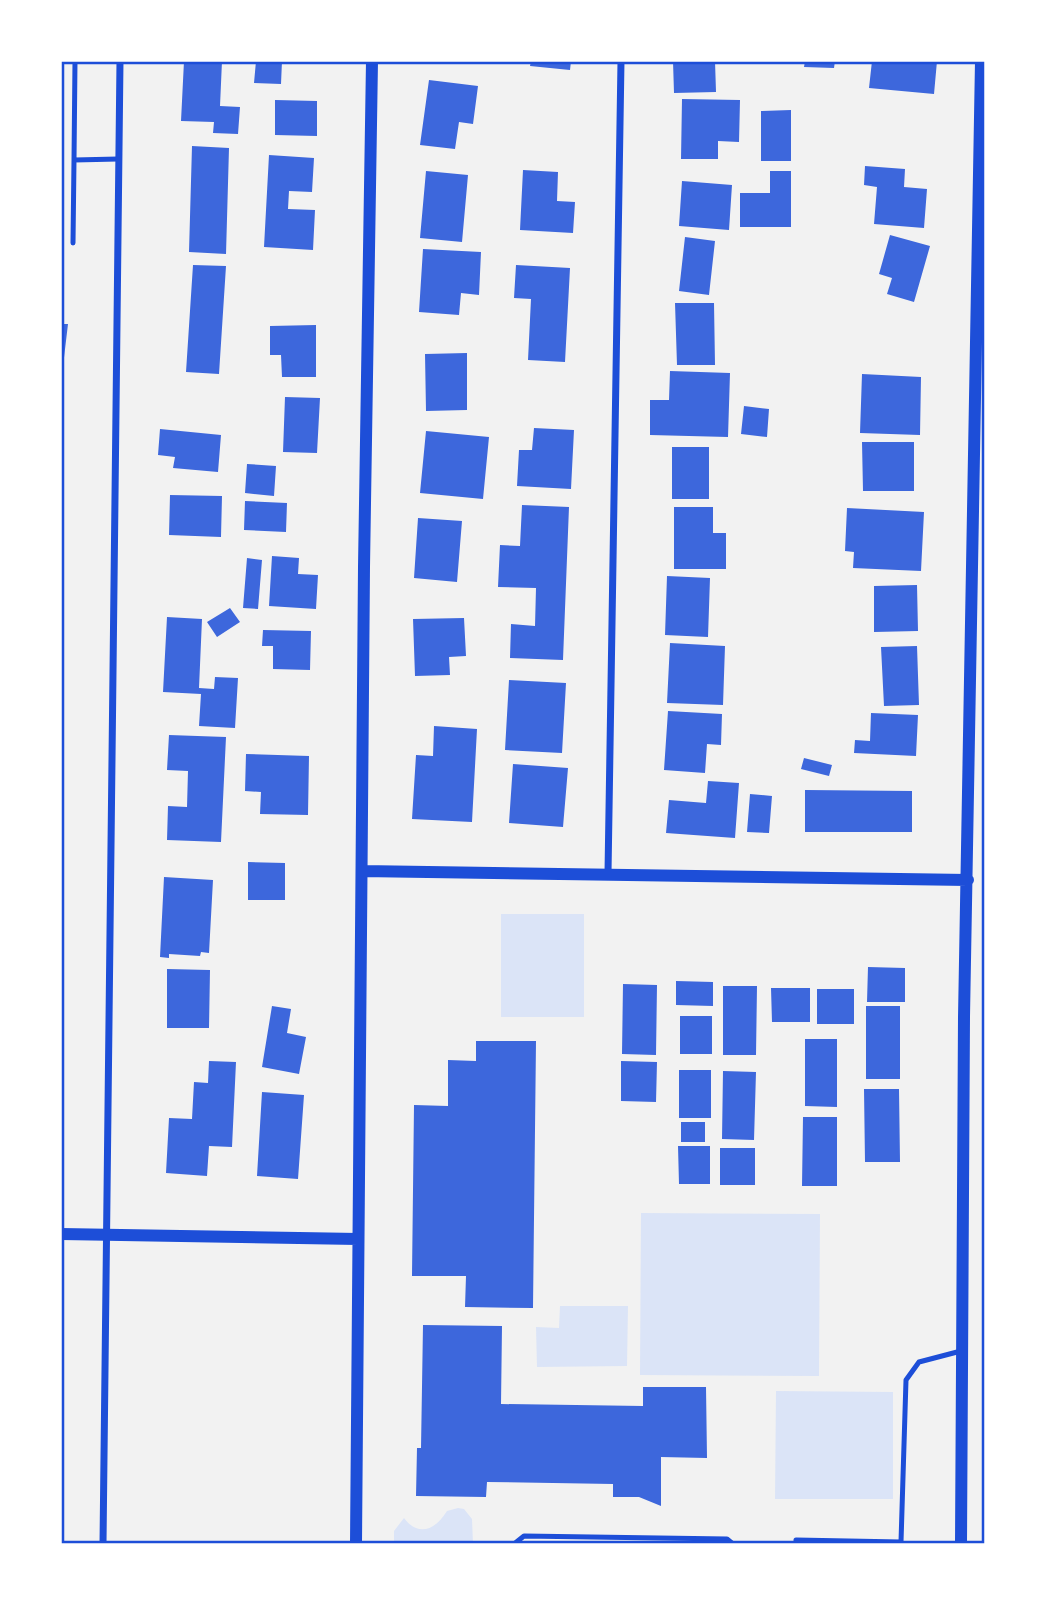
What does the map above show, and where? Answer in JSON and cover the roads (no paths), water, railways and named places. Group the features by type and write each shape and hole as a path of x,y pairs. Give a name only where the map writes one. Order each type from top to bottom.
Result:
{"street":[{"path":"103,1544 120,61"},
{"path":"356,1544 372,61"},
{"path":"608,873 621,61"},
{"path":"961,1544 964,1029 981,61"},
{"path":"362,871 968,880"},
{"path":"61,1234 358,1239"}],"lane":[{"path":"72,243 75,61"},
{"path":"74,160 118,159"},
{"path":"796,1544 796,1540 901,1542 906,1380 919,1362 962,1350"},
{"path":"514,1544 524,1536 727,1539 733,1544"}]}
